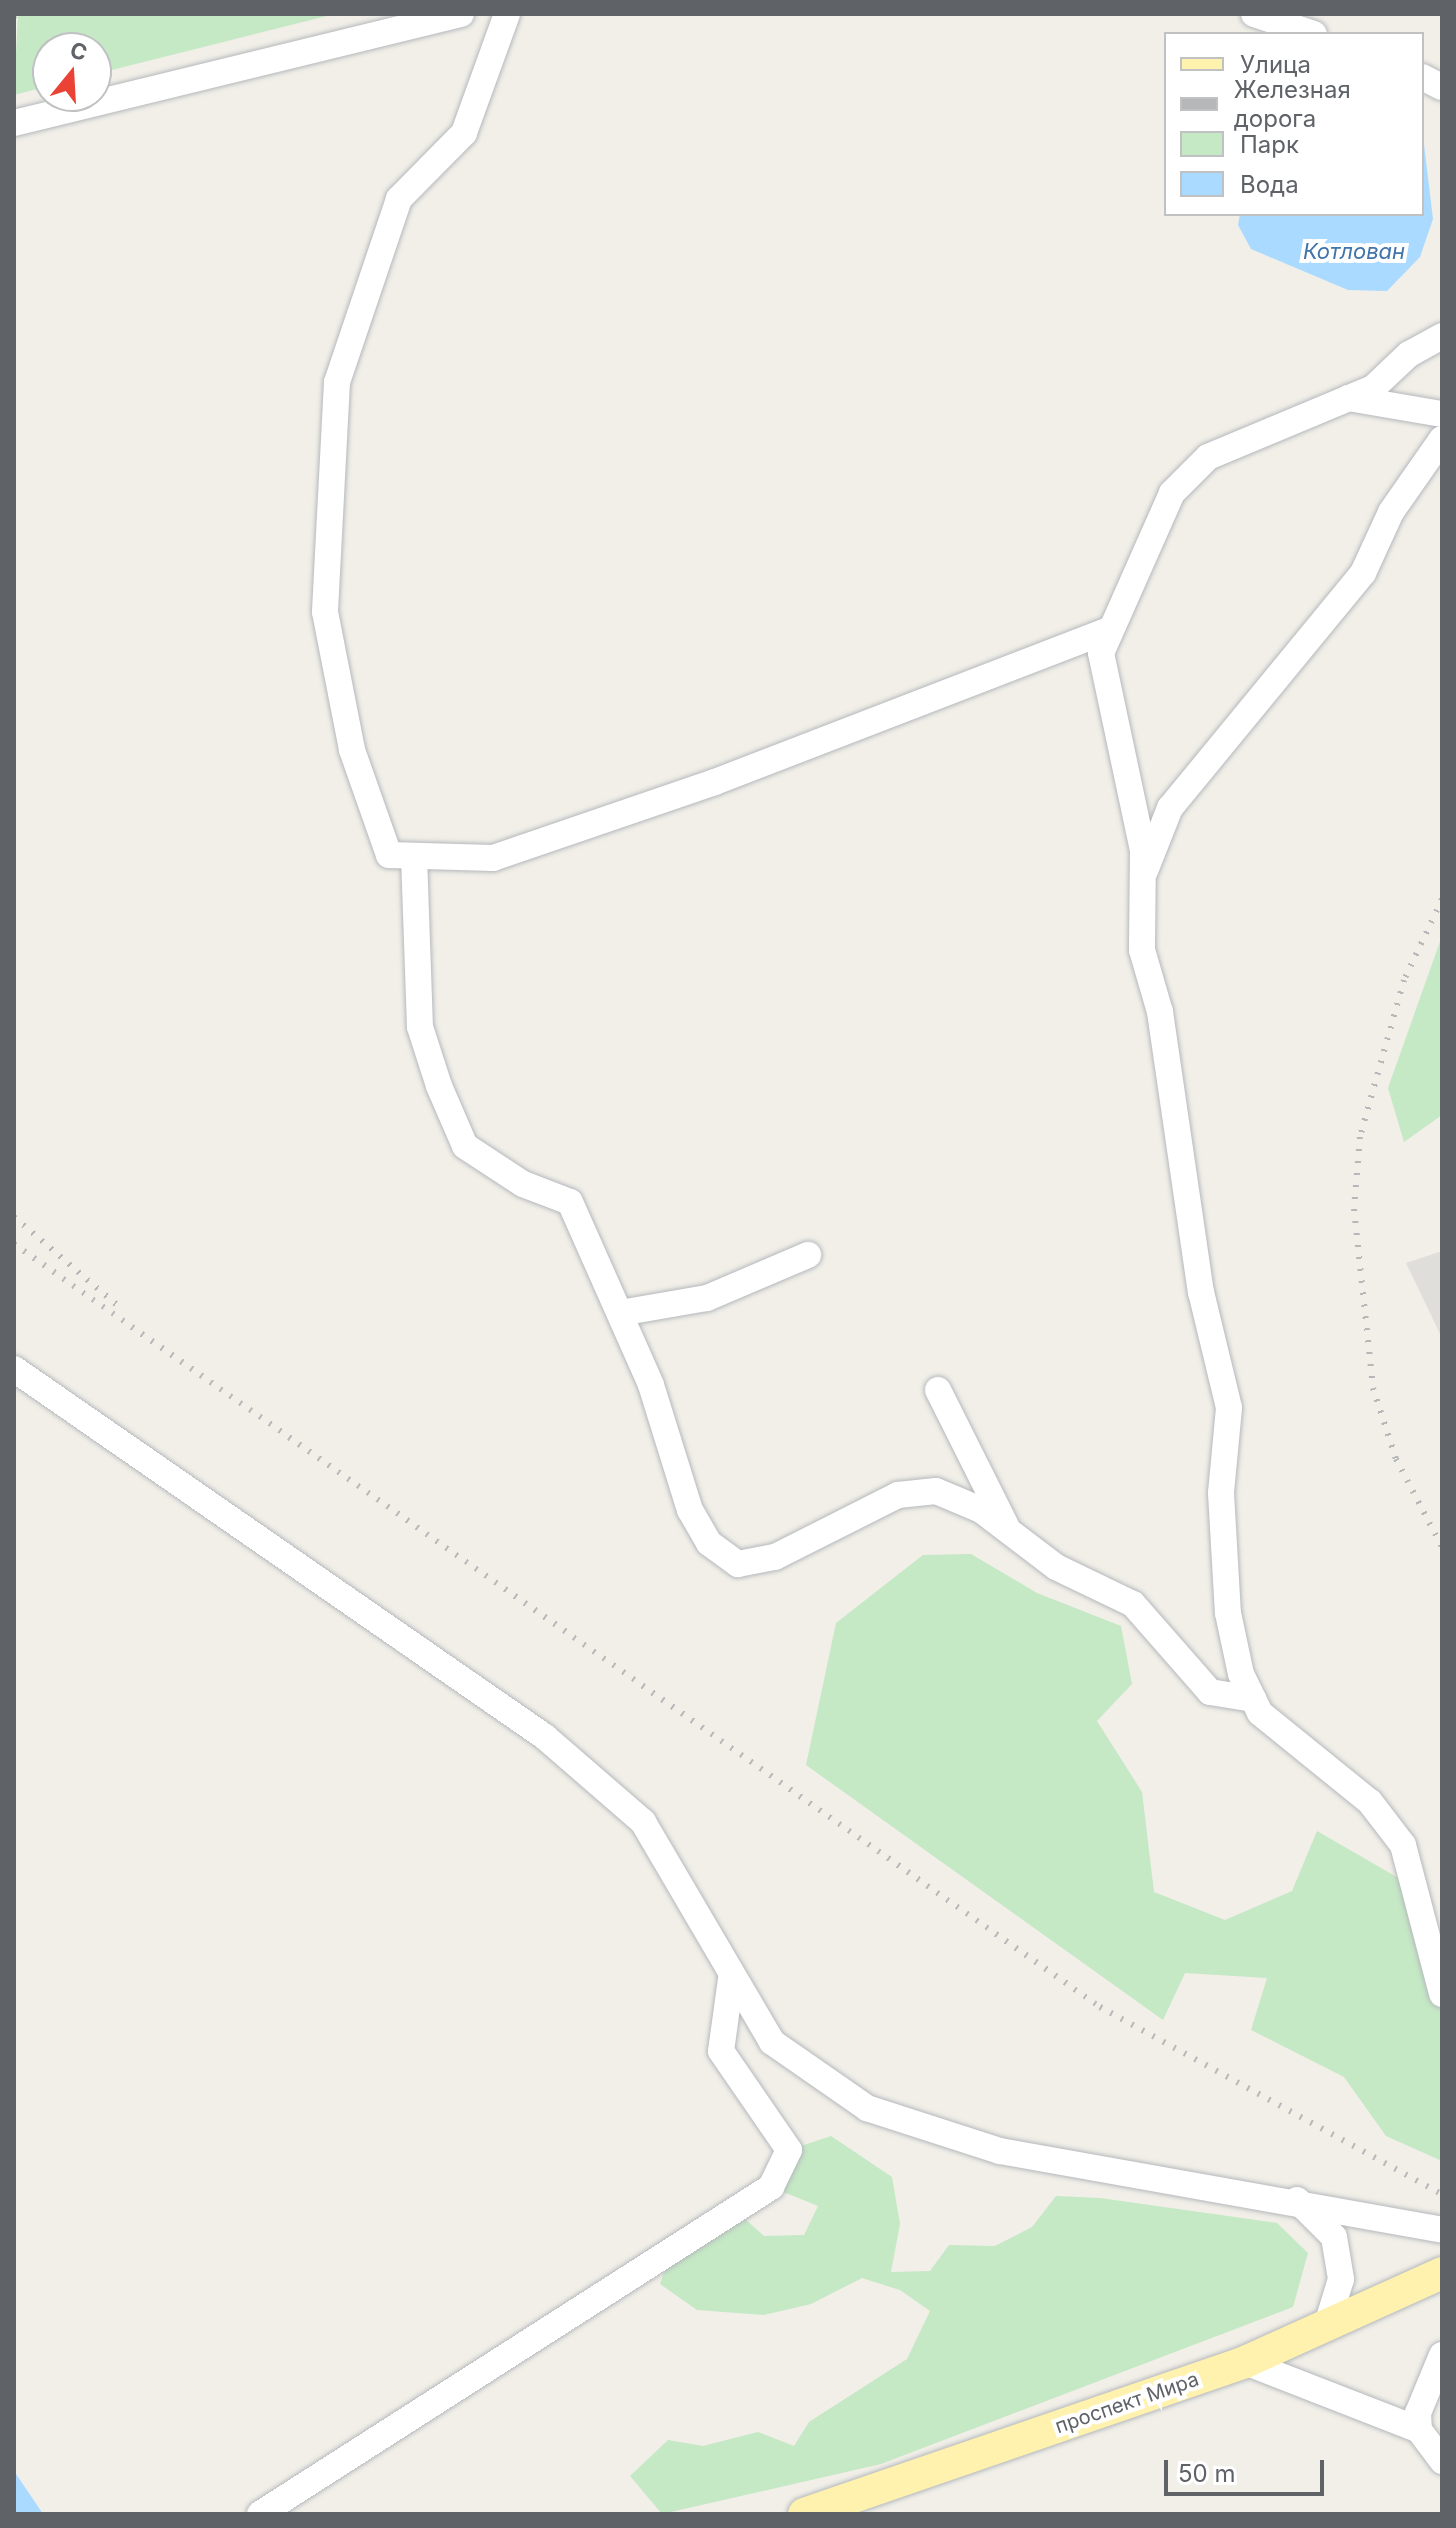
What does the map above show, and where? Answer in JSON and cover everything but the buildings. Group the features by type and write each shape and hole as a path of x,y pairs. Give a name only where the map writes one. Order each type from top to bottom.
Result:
{"main road":[{"name":"проспект Мира","path":"804,2514 1245,2362 1442,2273"}],"street":[{"path":"14,123 461,14"},
{"path":"507,14 464,133 399,199 337,382 325,612 352,750 389,855 493,858 715,782 1109,630"},
{"path":"1254,14 1308,32"},
{"path":"1424,78 1442,87"},
{"path":"1442,336 1348,398 1208,457 1172,493 1101,653 1143,876 1142,950 1160,1012 1201,1292 1229,1408 1221,1493 1228,1613 1253,1699 1317,1765 1370,1802 1403,1845 1442,1994"},
{"path":"1348,398 1442,414"},
{"path":"1143,876 1170,808 1363,573 1391,512 1442,439"},
{"path":"414,856 420,1027 465,1146 523,1184 570,1202 620,1313 690,1510 709,1543 738,1564 775,1557 898,1495 936,1491 1007,1530 1056,1567 1133,1604 1210,1692 1253,1699"},
{"path":"620,1313 707,1298 808,1255"},
{"path":"14,1369 545,1737 643,1822 731,1979 772,2042 867,2108 1000,2151 1297,2200 1442,2230"},
{"path":"938,1390 1007,1530"},
{"path":"260,2514 771,2187 789,2150 721,2051 731,1979"},
{"path":"1297,2200 1334,2237 1341,2279 1326,2328"},
{"path":"1419,2430 1425,2384 1442,2355"},
{"path":"1245,2362 1419,2430 1442,2461"}],"shaded area":[{"path":"1442,1251 1442,1338 1406,1263"}],"green space":[{"path":"18,14 335,14 112,70 112,32 32,32 32,90 14,95"},
{"path":"1442,936 1442,1115 1404,1142 1388,1088"},
{"path":"971,1554 1037,1593 1121,1626 1132,1684 1097,1721 1142,1792 1154,1892 1225,1920 1292,1891 1317,1831 1414,1887 1442,1969 1442,2161 1386,2136 1344,2077 1251,2030 1267,1978 1185,1973 1163,2020 806,1765 836,1623 923,1555"},
{"path":"831,2136 892,2177 900,2224 891,2272 930,2271 949,2245 995,2246 1032,2227 1056,2196 1100,2198 1277,2223 1308,2253 1293,2307 881,2464 662,2514 630,2476 668,2440 703,2446 758,2432 794,2446 809,2422 907,2359 930,2311 900,2290 862,2278 811,2304 764,2315 697,2310 660,2284 671,2251 735,2210 764,2236 804,2235 818,2206 771,2187 789,2150"}],"water":[{"name":"Котлован","path":"1424,145 1433,219 1420,257 1387,291 1348,290 1251,249 1238,225 1240,216 1424,216"},
{"path":"14,2471 43,2514 14,2514"}],"railway":[{"path":"14,16 18,14"},
{"path":"1442,899 1404,980 1360,1137 1354,1209 1373,1388 1396,1459 1442,1547"},
{"path":"14,1217 123,1310"},
{"path":"14,1244 1100,2007 1442,2194"}]}
